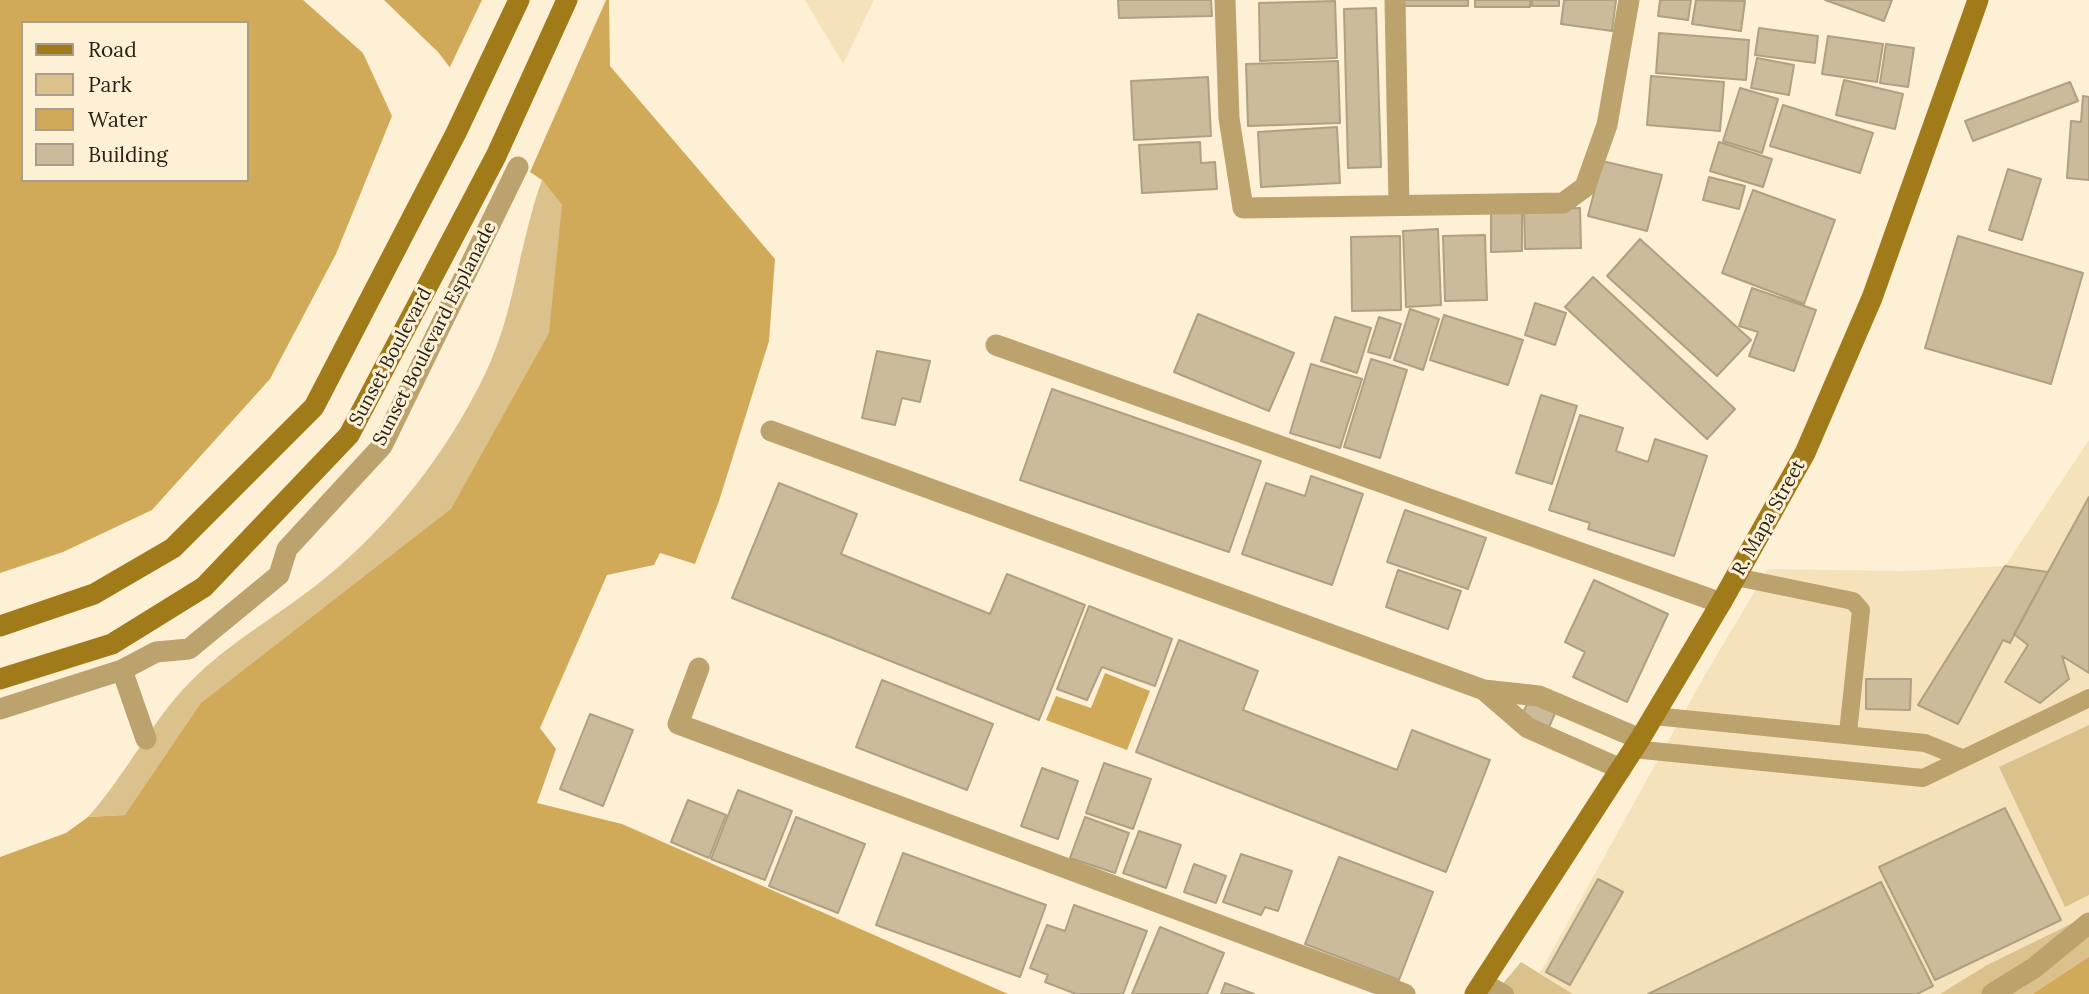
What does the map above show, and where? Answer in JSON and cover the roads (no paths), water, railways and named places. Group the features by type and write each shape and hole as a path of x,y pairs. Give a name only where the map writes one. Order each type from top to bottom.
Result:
{"main road":[{"path":"0,626 94,594 173,548 314,407 456,133 519,0"},
{"name":"Sunset Boulevard","path":"0,679 112,643 204,587 349,435 496,156 567,0"},
{"name":"R. Mapa Street","path":"1479,988 1637,744 1721,603 1805,453 1872,298 1978,0"}],"street":[{"path":"1225,0 1229,118 1243,208 1563,203 1585,187 1607,125 1629,0"},
{"path":"1395,0 1399,205"},
{"name":"Sunset Boulevard Esplanade","path":"0,709 122,670 156,652 190,649 279,575 287,549 382,446 519,167"},
{"path":"996,345 1721,603"},
{"path":"771,432 1484,690 1539,696 1637,744"},
{"path":"699,668 678,724 1405,994"},
{"path":"122,670 146,738"},
{"path":"1484,690 1528,728 1621,769"},
{"path":"1992,994 2034,968 2089,923"}],"lane":[{"path":"1736,577 1853,601 1861,610 1849,733"},
{"path":"1637,744 1923,778 2089,698"},
{"path":"1654,716 1849,733 1925,743 1962,758"},
{"path":"1479,988 1505,994"}],"water":[{"path":"0,0 303,0 363,53 392,116 336,254 270,379 152,510 63,552 0,573"},
{"path":"384,0 609,0 610,66 775,259 769,341 719,501 695,564 660,553 654,565 607,575 540,728 556,749 537,803 622,824 1008,994 0,994 0,857 66,833 88,817 125,815 201,703 451,509 549,333 562,205 542,180 530,172 438,52"},
{"path":"1105,673 1150,691 1127,750 1046,720 1056,696 1091,708"},
{"path":"2089,957 2089,994 2033,994"}]}
